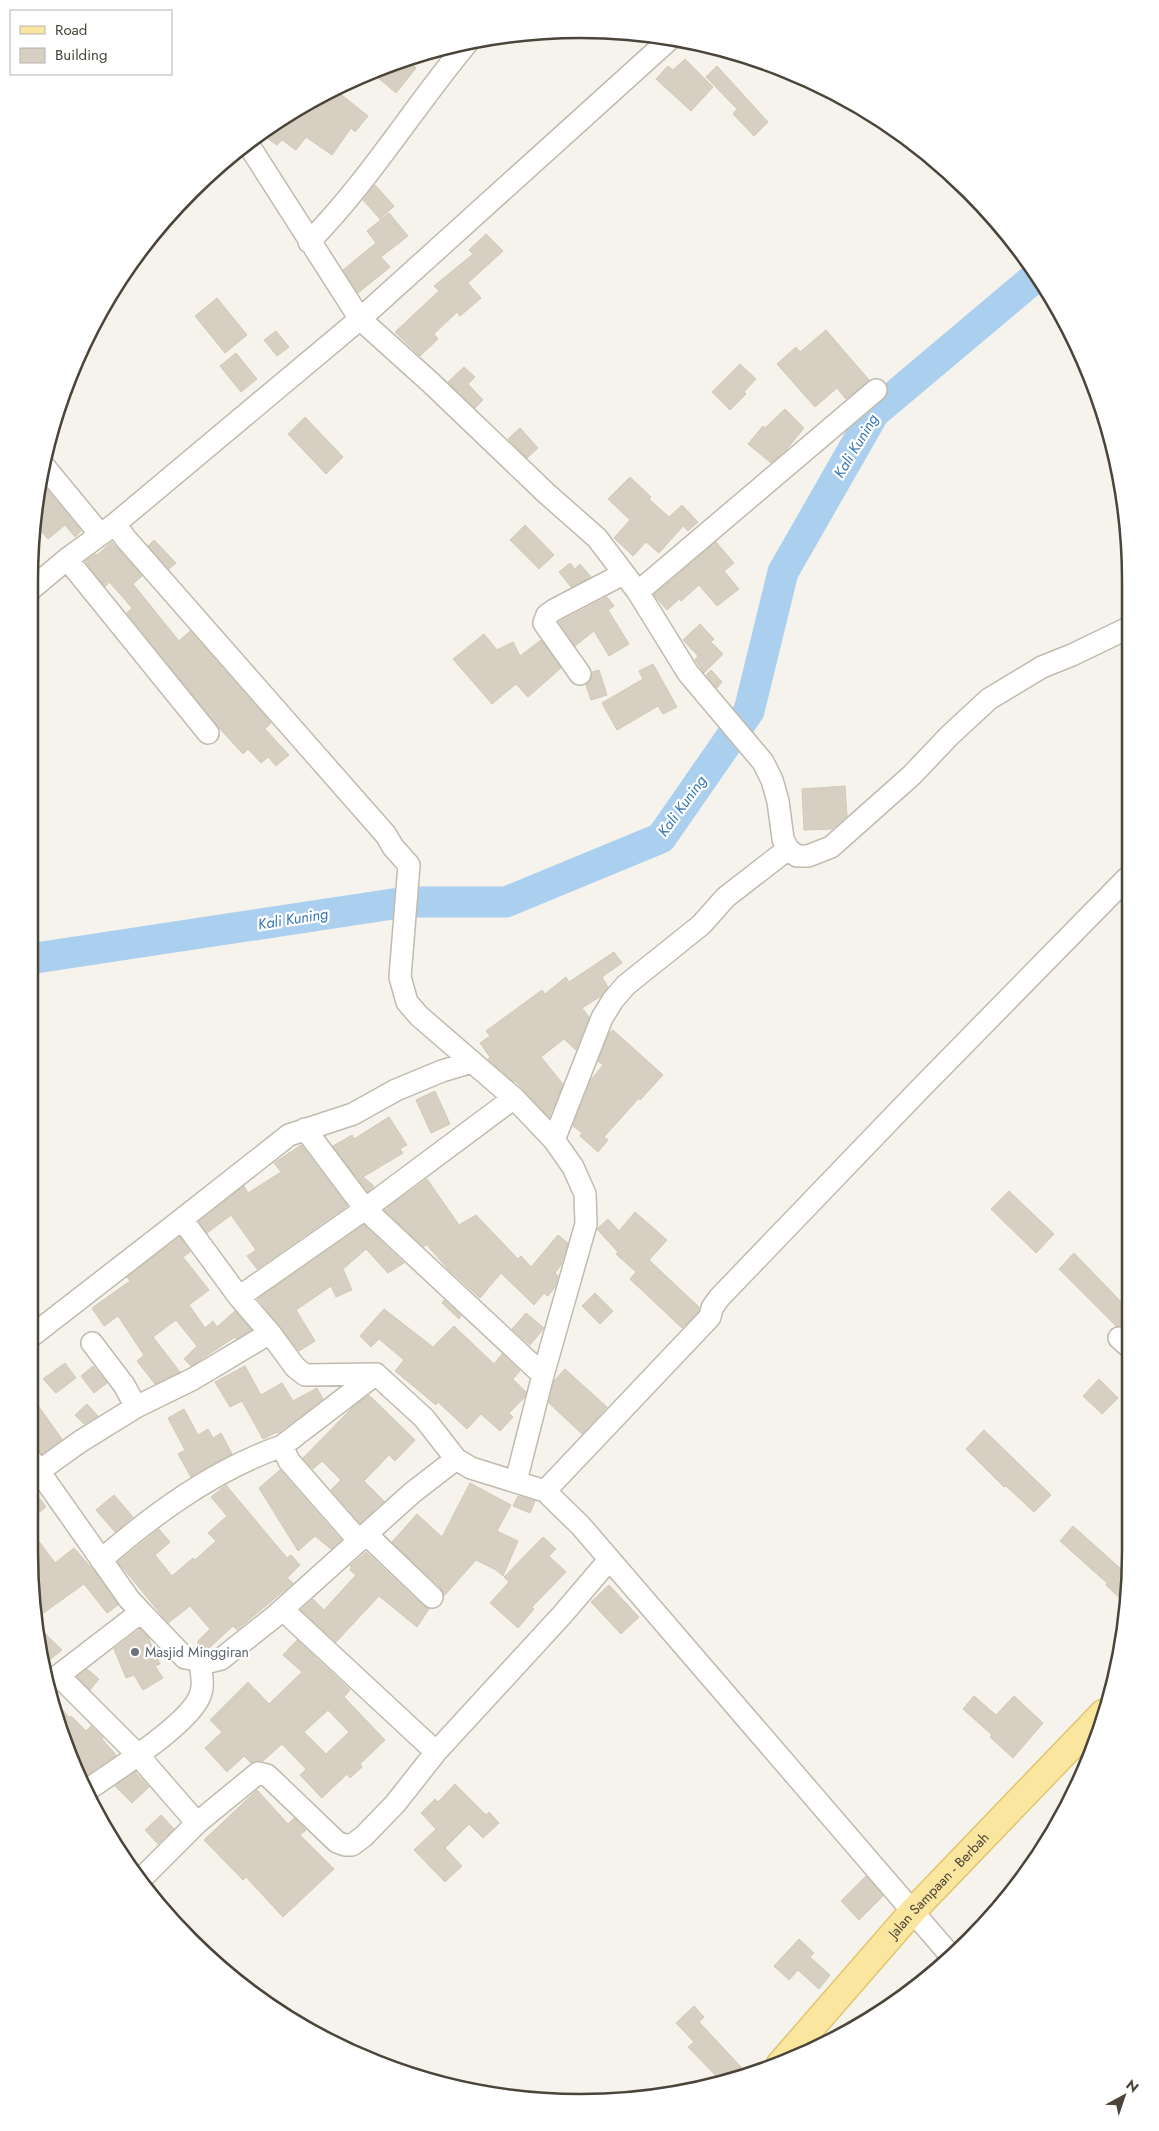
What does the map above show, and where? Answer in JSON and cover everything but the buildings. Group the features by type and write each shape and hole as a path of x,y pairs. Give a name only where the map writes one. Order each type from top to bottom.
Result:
{"main road":[{"name":"Jalan Sampaan - Berbah","path":"793,2050 912,1912 1093,1725"}],"street":[{"path":"38,583 108,529 360,319 664,44"},
{"path":"309,242 337,214 353,194 438,78 460,51"},
{"path":"251,149 360,319 424,376 546,493 597,538 638,592 688,673 763,762 774,786 783,840 788,849 797,856 808,856 831,847 912,775 989,698 1042,667 1122,631"},
{"path":"638,592 876,390"},
{"path":"49,470 108,529 126,539 368,813 409,865 400,977 407,1002 419,1016 514,1098 554,1140 573,1167 580,1181 585,1194 586,1224 543,1375 516,1481"},
{"path":"67,559 208,733"},
{"path":"580,674 544,624 547,615 624,574"},
{"path":"554,1140 602,1018 613,1000 626,985 701,925 726,897 788,849"},
{"path":"545,1491 710,1317 712,1308 726,1291 917,1092 1122,883"},
{"path":"38,1331 289,1135 353,1114 396,1090 442,1071 472,1062"},
{"path":"239,1297 366,1209 514,1098"},
{"path":"305,1129 366,1209 543,1375"},
{"path":"181,1220 239,1297 270,1332 295,1367 305,1374 376,1374 424,1418 456,1459 471,1468 545,1491 580,1525 946,1951"},
{"path":"38,1462 81,1441 136,1407 193,1379 270,1332"},
{"path":"92,1343 124,1385 136,1407"},
{"path":"101,1560 194,1488 241,1463 282,1446 376,1374"},
{"path":"282,1446 290,1461 363,1538 432,1597"},
{"path":"38,1470 129,1599 185,1658 209,1662 221,1659 283,1610 412,1493 456,1459"},
{"path":"145,1875 197,1823 258,1773 267,1775 337,1842 352,1845 364,1836 395,1804 436,1752 562,1615 609,1560"},
{"path":"283,1610 436,1752"},
{"path":"53,1681 141,1612"},
{"path":"91,1787 190,1713 199,1698 203,1685 200,1661"},
{"path":"54,1682 137,1754 197,1823"}],"waterway":[{"name":"Kali Kuning","path":"38,958 406,902 506,902 661,838 749,711 783,572 874,413 1032,280"}],"place":[{"name":"Masjid Minggiran","path":"135,1652"}]}
